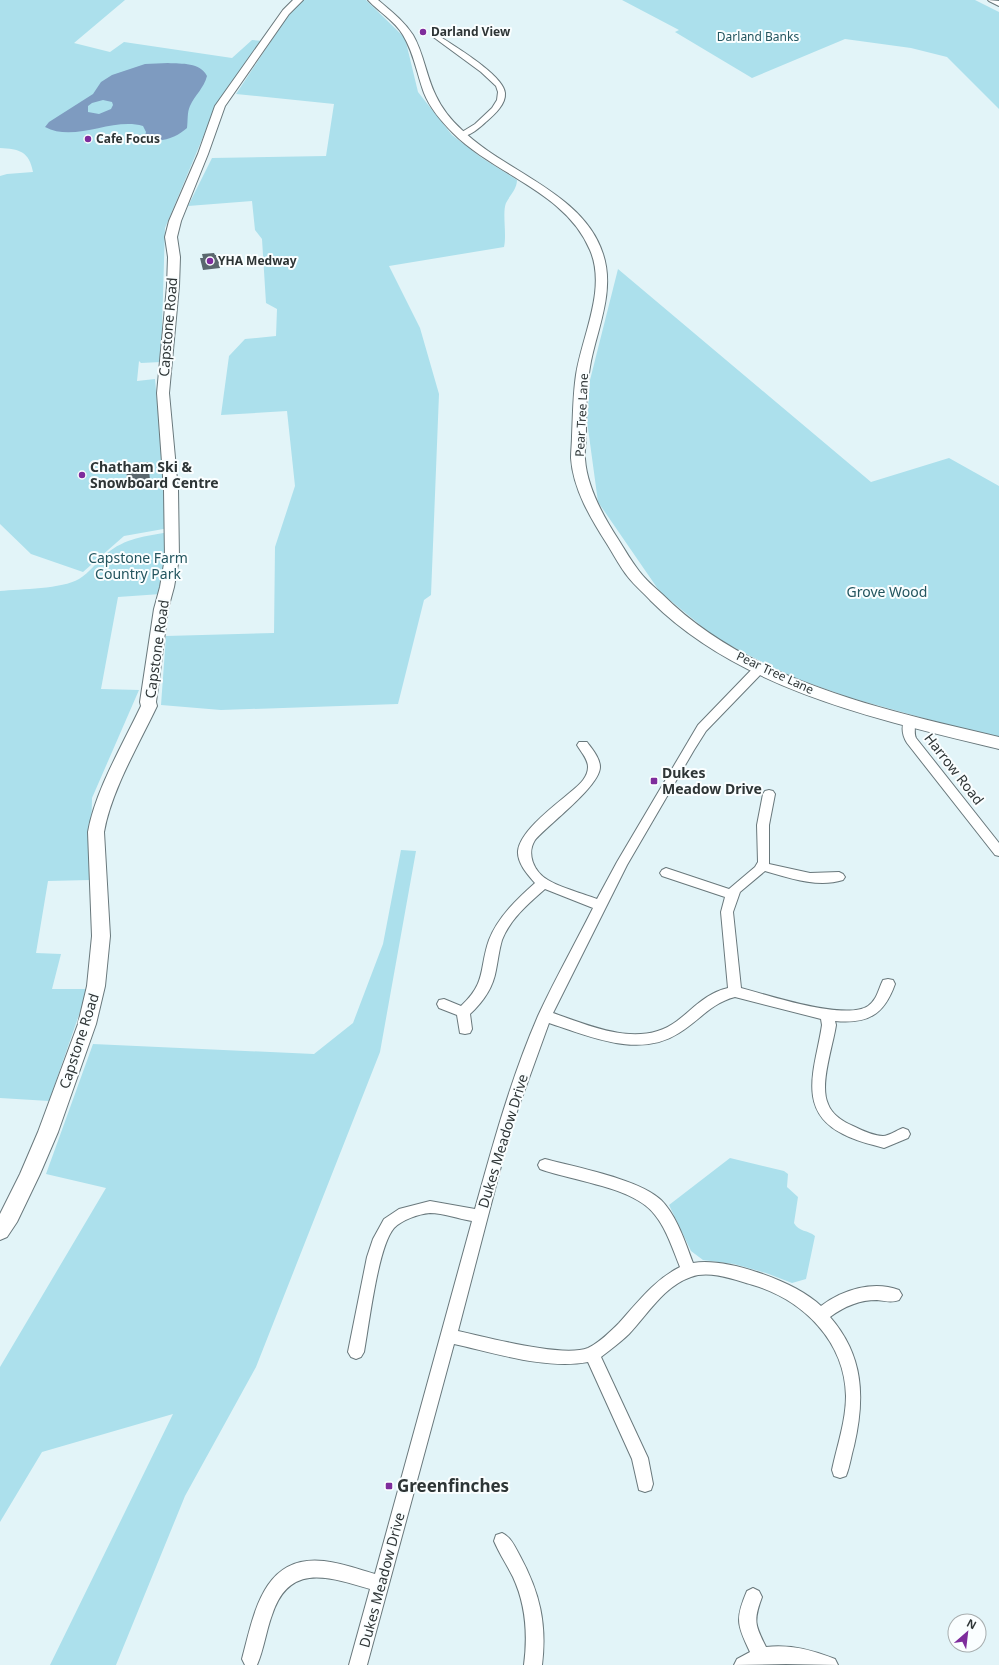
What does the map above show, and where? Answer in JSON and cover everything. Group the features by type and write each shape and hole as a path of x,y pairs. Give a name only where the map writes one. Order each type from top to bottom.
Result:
{"street":[{"name":"Capstone Road","path":"0,1231 10,1216 48,1132 87,1024 96,986 102,936 97,862 96,832 98,820 111,786 149,706 148,702 161,609 167,588 172,558 171,490 163,393 173,286 174,257 171,237 175,221 203,154 220,106 286,12 298,0"},
{"name":"Pear Tree Lane","path":"374,0 406,31 433,100 446,119 461,135 485,156 561,204 582,225 597,252 601,277 598,304 582,376 578,459 587,496 609,541 631,573 673,614 711,641 760,668 828,696 909,721 999,743"},
{"path":"991,0 999,4"},
{"path":"434,35 480,67 500,86 502,92 497,110 469,132 461,135"},
{"name":"Dukes Meadow Drive","path":"358,1665 449,1336 504,1128 522,1074 545,1016 600,905 645,823 693,741 702,728 760,668"},
{"name":"Harrow Road","path":"909,721 908,734 911,740 999,852"},
{"path":"584,745 594,764 592,776 581,790 533,832 525,844 525,855 532,871 543,883 600,905"},
{"path":"735,992 727,917 728,903 736,889 762,866 764,855 763,825 769,794"},
{"path":"762,866 797,874 823,878 839,878"},
{"path":"666,873 732,895"},
{"path":"463,1012 484,989 496,939 505,923 518,906 543,883"},
{"path":"545,1016 615,1036 631,1039 654,1039 674,1030 708,1001 726,994 735,992 827,1014 853,1016 872,1012 883,997 888,984"},
{"path":"444,1004 463,1012"},
{"path":"463,1012 465,1029"},
{"path":"827,1014 828,1032 819,1088 820,1100 828,1116 845,1129 884,1142 903,1134"},
{"path":"545,1165 628,1189 649,1199 656,1205 668,1224 688,1270"},
{"path":"356,1352 374,1257 380,1239 389,1224 404,1213 430,1207 480,1216"},
{"path":"449,1336 524,1352 564,1357 592,1354 623,1331 647,1301 667,1282 688,1270 720,1270 760,1280 792,1295 820,1316 846,1359 852,1384 854,1407 840,1470"},
{"path":"820,1316 835,1304 849,1297 862,1293 894,1295"},
{"path":"592,1354 640,1458 645,1484"},
{"path":"502,1541 515,1562 532,1602 536,1650 533,1665"},
{"path":"251,1659 268,1602 280,1582 289,1574 300,1570 324,1570 381,1584"},
{"path":"753,1597 747,1615 748,1629 761,1656"},
{"path":"743,1665 761,1656 786,1654 828,1665"}],"green space":[{"path":"0,0 125,0 74,43 110,52 124,42 232,58 252,40 264,41 216,106 165,228 161,362 141,363 139,361 137,381 155,379 167,491 169,528 124,536 83,572 31,554 0,524 0,176 33,172 29,160 22,152 13,149 0,148"},
{"path":"302,0 366,0 405,38 418,92 452,135 482,158 517,180 517,183 505,207 504,247 389,266 420,328 439,394 431,595 424,600 398,704 221,710 161,705 166,636 274,633 275,547 295,486 287,411 221,415 229,356 245,339 276,336 277,309 266,303 262,239 255,230 252,201 188,206 212,158 326,156 334,104 236,94 285,20"},
{"name":"Darland Banks","path":"622,0 975,0 999,12 999,109 947,57 911,48 845,39 752,78 675,32 679,30"},
{"name":"Grove Wood","path":"618,269 871,482 949,458 999,486 999,739 851,698 789,676 716,638 660,592 598,502 587,421 590,380"},
{"name":"Capstone Farm Country Park","path":"169,532 161,594 118,597 101,689 139,690 92,798 90,880 48,881 36,953 61,954 52,989 88,989 49,1101 0,1098 0,591 52,587 72,582 83,577 106,554 121,544 136,538"},
{"path":"401,850 416,851 380,1052 256,1367 185,1496 116,1665 50,1665 173,1414 42,1452 0,1522 0,1367 106,1188 46,1174 93,1044 314,1054 353,1023 383,944"},
{"path":"730,1158 784,1171 788,1174 787,1187 798,1197 794,1223 798,1228 815,1236 806,1279 792,1283 766,1273 734,1264 703,1260 691,1251 669,1205"}],"shaded area":[{"path":"145,64 185,64 200,68 207,76 204,84 189,108 187,128 178,134 167,139 150,139 145,136 146,132 143,126 131,124 69,132 57,131 45,127 49,122 93,94 101,82 112,75","holes":["103,100 112,102 113,105 111,109 99,114 88,112 88,106 92,103"]}],"building":[{"name":"YHA Medway","path":"214,253 215,255 218,255 220,268 203,270 200,258 203,258 202,254"},
{"path":"148,462 150,480 143,481 143,485 133,486 132,479 127,479 126,464"}],"place":[{"name":"Darland View","path":"423,32"},
{"name":"Cafe Focus","path":"88,139"},
{"name":"YHA Medway","path":"210,261"},
{"name":"Chatham Ski & Snowboard Centre","path":"82,475"},
{"name":"Dukes Meadow Drive","path":"654,781"},
{"name":"Greenfinches","path":"389,1486"}]}
